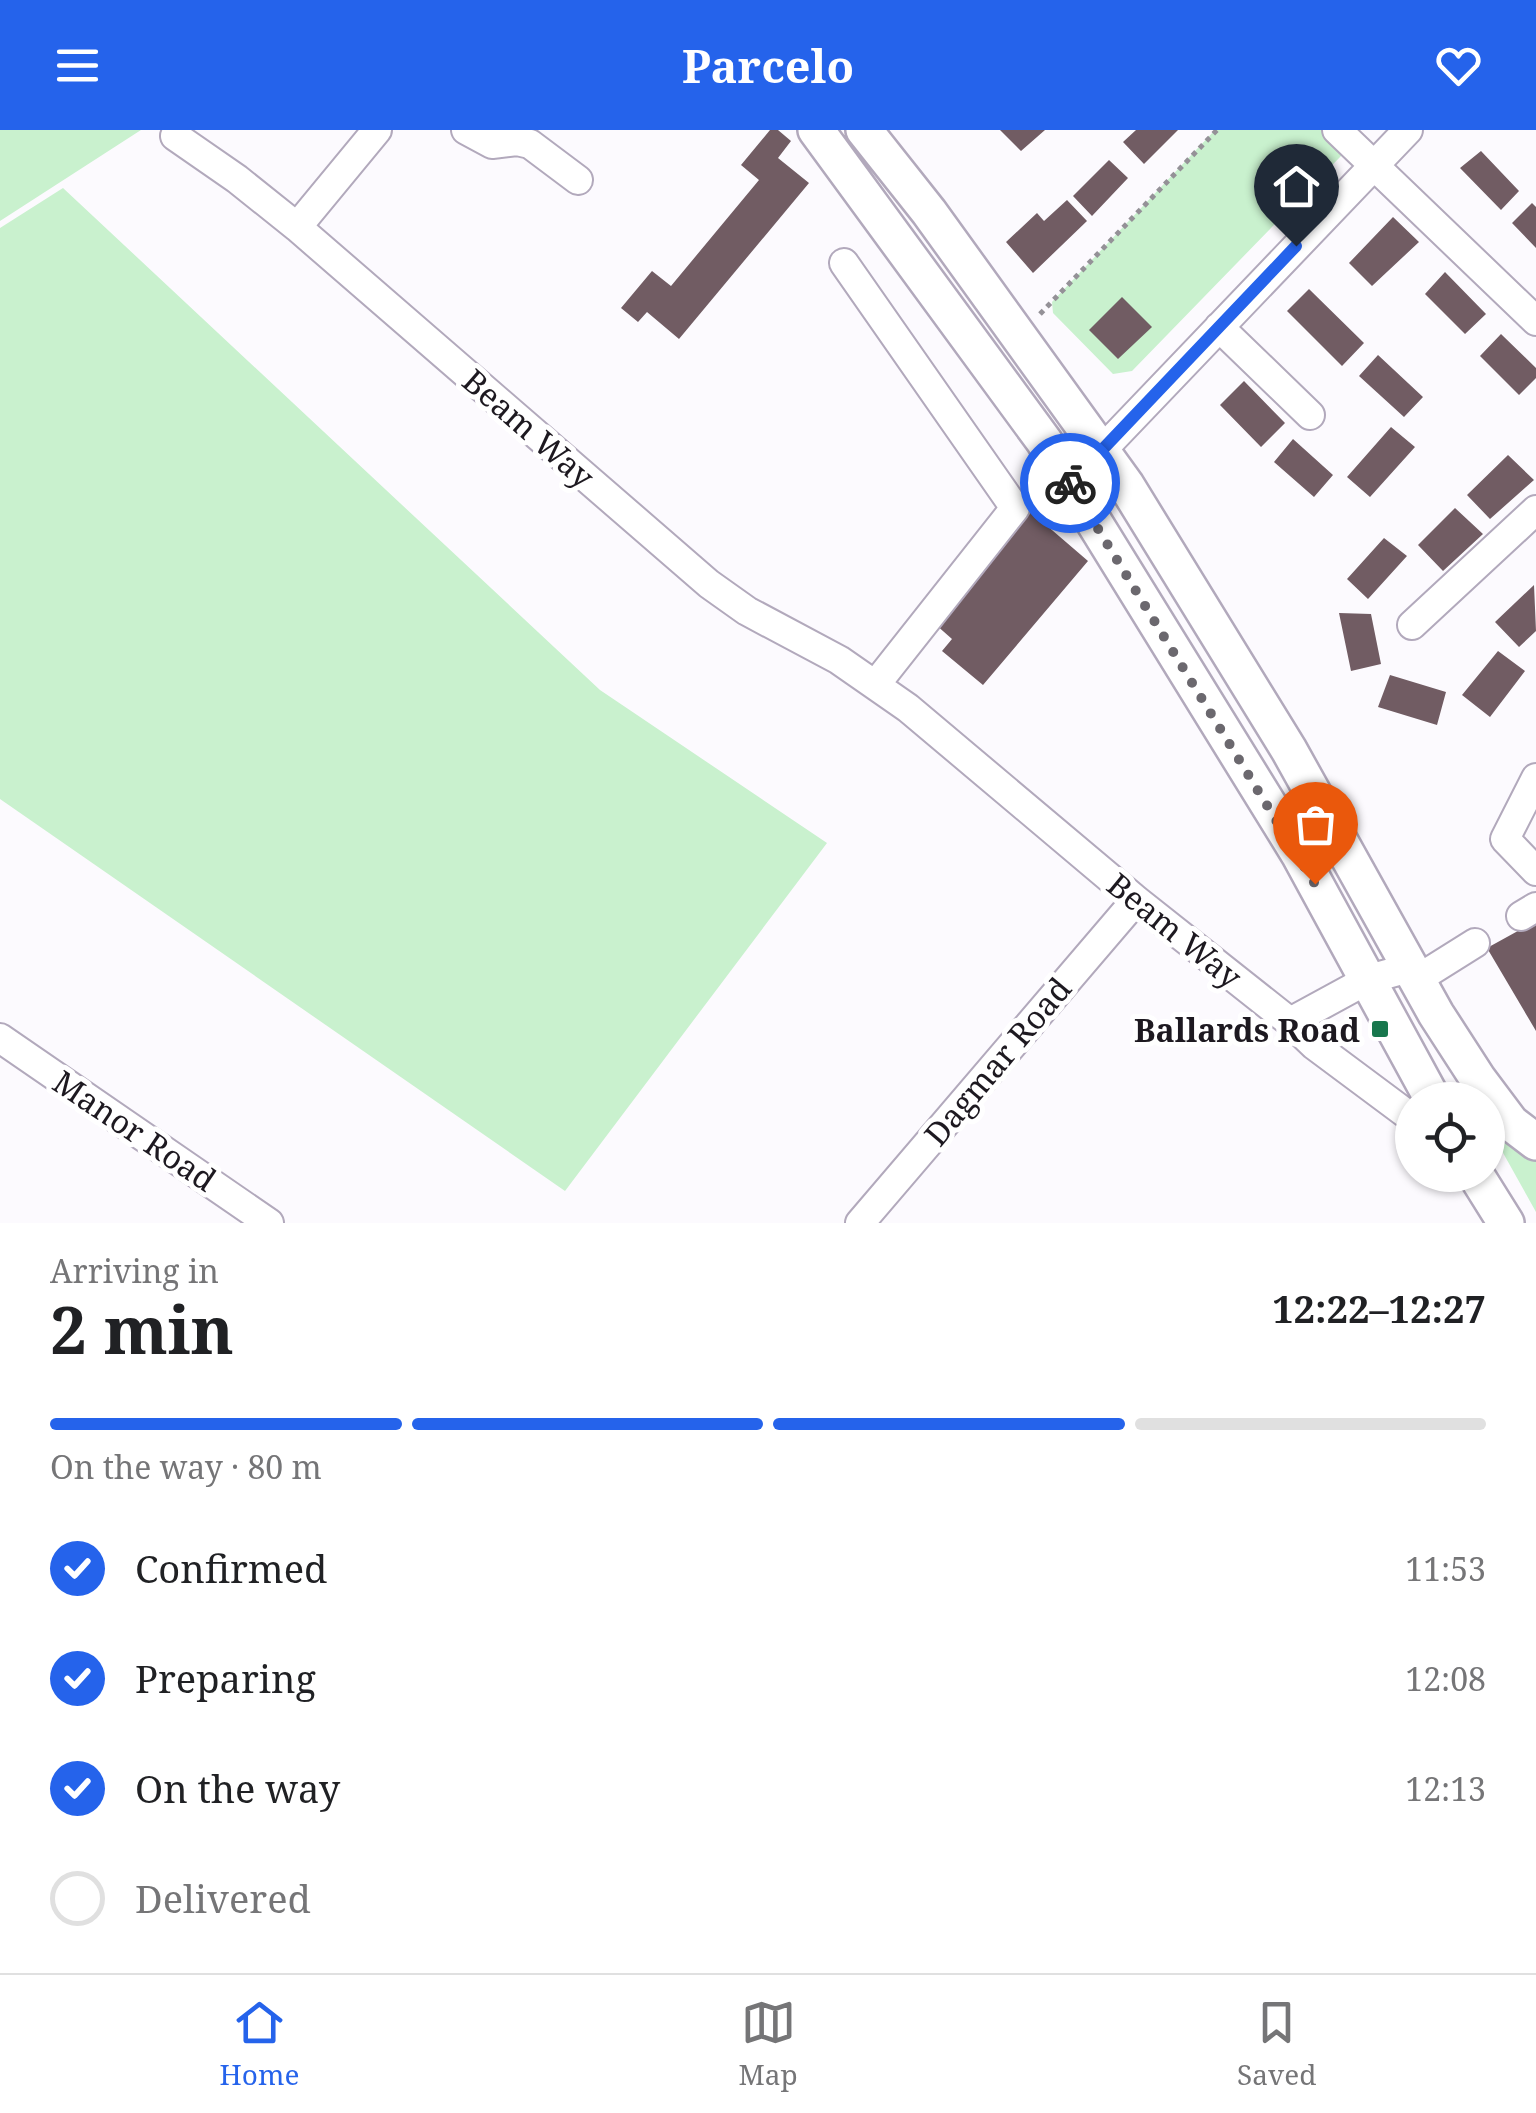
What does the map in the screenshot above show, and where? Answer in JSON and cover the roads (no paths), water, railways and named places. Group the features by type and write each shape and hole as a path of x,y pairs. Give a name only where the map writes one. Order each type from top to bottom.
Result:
{"main road":[{"path":"816,130 1044,441 1299,854 1424,1082"},
{"path":"864,130 929,212 1102,450 1289,750 1413,974 1478,1079 1511,1123 1536,1142"},
{"path":"1066,476 1102,450"},
{"path":"1487,1192 1506,1223"}],"street":[{"path":"297,227 378,130"},
{"path":"466,130 492,144 530,144 578,180"},
{"path":"1338,130 1536,321"},
{"path":"1102,450 1408,130"},
{"name":"Beam Way","path":"175,136 297,227 709,584 747,611 876,684 1327,1056 1395,1106"},
{"path":"844,264 1014,508 876,684"},
{"path":"1220,327 1310,416"},
{"path":"1412,625 1536,510"},
{"path":"1536,778 1505,839 1536,872"},
{"name":"Dagmar Road","path":"860,1223 1136,900"},
{"path":"1290,1022 1368,980 1413,974 1475,944"},
{"name":"Manor Road","path":"0,1038 260,1220"}],"place":[{"name":"Ballards Road","path":"1380,1029"}]}
